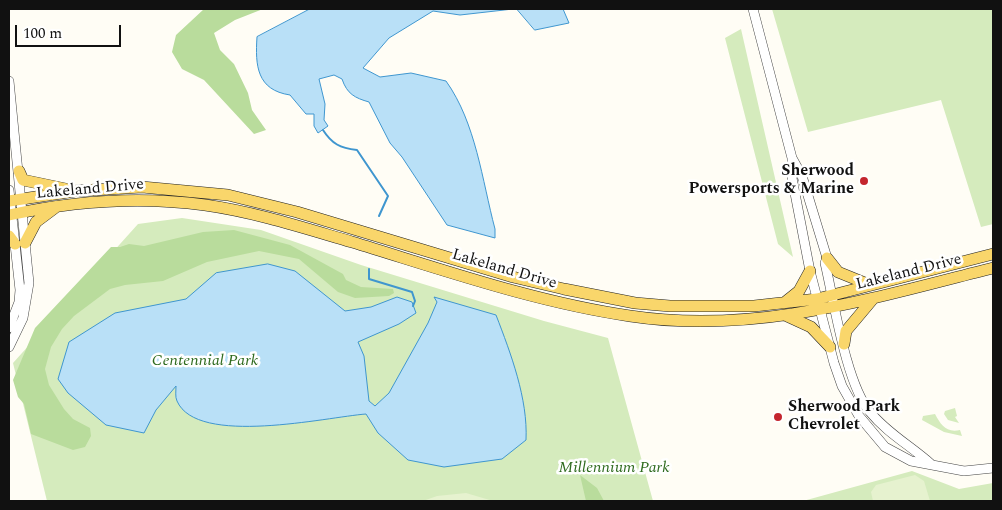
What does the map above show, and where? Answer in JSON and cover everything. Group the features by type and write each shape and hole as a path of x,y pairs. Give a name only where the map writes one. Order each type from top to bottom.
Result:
{"main road":[{"path":"19,171 23,180 75,191"},
{"name":"Lakeland Drive","path":"12,198 75,191 155,187 201,191 259,201 513,277 635,303 670,306 784,303 817,299 993,254"},
{"name":"Lakeland Drive","path":"14,214 57,206 128,201 174,202 214,207 284,222 556,302 631,316 731,320 786,316 872,300 993,268"},
{"path":"16,241 57,206"},
{"path":"827,258 838,272 870,285"},
{"path":"784,303 799,291 810,271"},
{"path":"844,344 846,331 872,300"},
{"path":"786,316 811,327 830,347"}],"street":[{"path":"753,9 792,158 802,176 827,258 825,263 854,381 869,411 897,438 915,449 931,464"},
{"path":"9,81 19,171 12,198 19,302 9,328"},
{"path":"792,158 792,178 810,271 820,311 842,386 859,416 885,447 911,462 964,471 993,468"},
{"path":"9,347 23,318 29,283 16,241"}],"green space":[{"path":"204,9 263,9 235,20 214,33 220,50 234,64 248,93 252,110 266,130 254,134 204,80 182,69 172,52 176,35"},
{"path":"772,9 993,9 993,224 981,227 941,100 808,132"},
{"path":"741,29 793,257 778,244 725,38"},
{"name":"Centennial Park","path":"182,218 261,230 361,265 544,321 608,338 653,501 47,501 13,363 138,224"},
{"path":"234,230 290,245 343,274 346,280 361,287 393,289 394,293 389,296 355,298 338,292 299,259 259,251 207,262 163,281 125,285 110,289 74,316 62,329 51,347 45,369 49,385 64,409 73,419 90,428 91,436 85,447 73,450 31,434 24,404 18,397 13,380 35,328 111,247 129,244 144,246 203,232"},
{"path":"955,408 957,416 955,417 959,423 948,420 944,414 945,411"},
{"path":"935,414 944,427 955,431 960,430 962,436 944,432 922,420 923,416"},
{"path":"912,471 959,489 993,483 993,501 803,501"},
{"path":"580,475 597,488 604,501 586,501"},
{"path":"915,475 924,481 930,501 873,501 871,492 876,485"},
{"path":"466,493 493,501 423,501 437,496"}],"water":[{"path":"310,9 513,9 460,15 433,11 389,38 363,68 380,77 411,73 446,81 464,115 477,152 495,229 495,238 447,225 402,157 390,143 369,102 352,95 342,79 334,75 319,79 325,104 324,120 328,126 318,133 314,126 314,114 306,114 290,95 271,88 265,82 260,75 258,67 257,37"},
{"path":"517,9 563,9 569,23 535,30"},
{"path":"268,264 295,271 345,311 371,307 397,297 412,302 416,313 399,324 358,342 364,356 369,401 375,406 389,393 428,323 437,302 434,297 496,315 513,361 521,393 526,424 526,440 502,459 444,467 408,460 378,433 366,414 264,426 235,426 209,423 189,415 177,401 176,386 156,410 144,433 106,425 68,393 58,379 69,342 115,313 186,299 216,273"}],"waterway":[{"path":"323,130 337,144 357,150 388,196 379,216"},
{"path":"369,269 369,279 412,292 415,301 413,306"}],"place":[{"name":"Sherwood Powersports & Marine","path":"864,181"},
{"name":"Sherwood Park Chevrolet","path":"778,417"}],"park label":[{"name":"Millennium Park","path":"614,469"}]}
